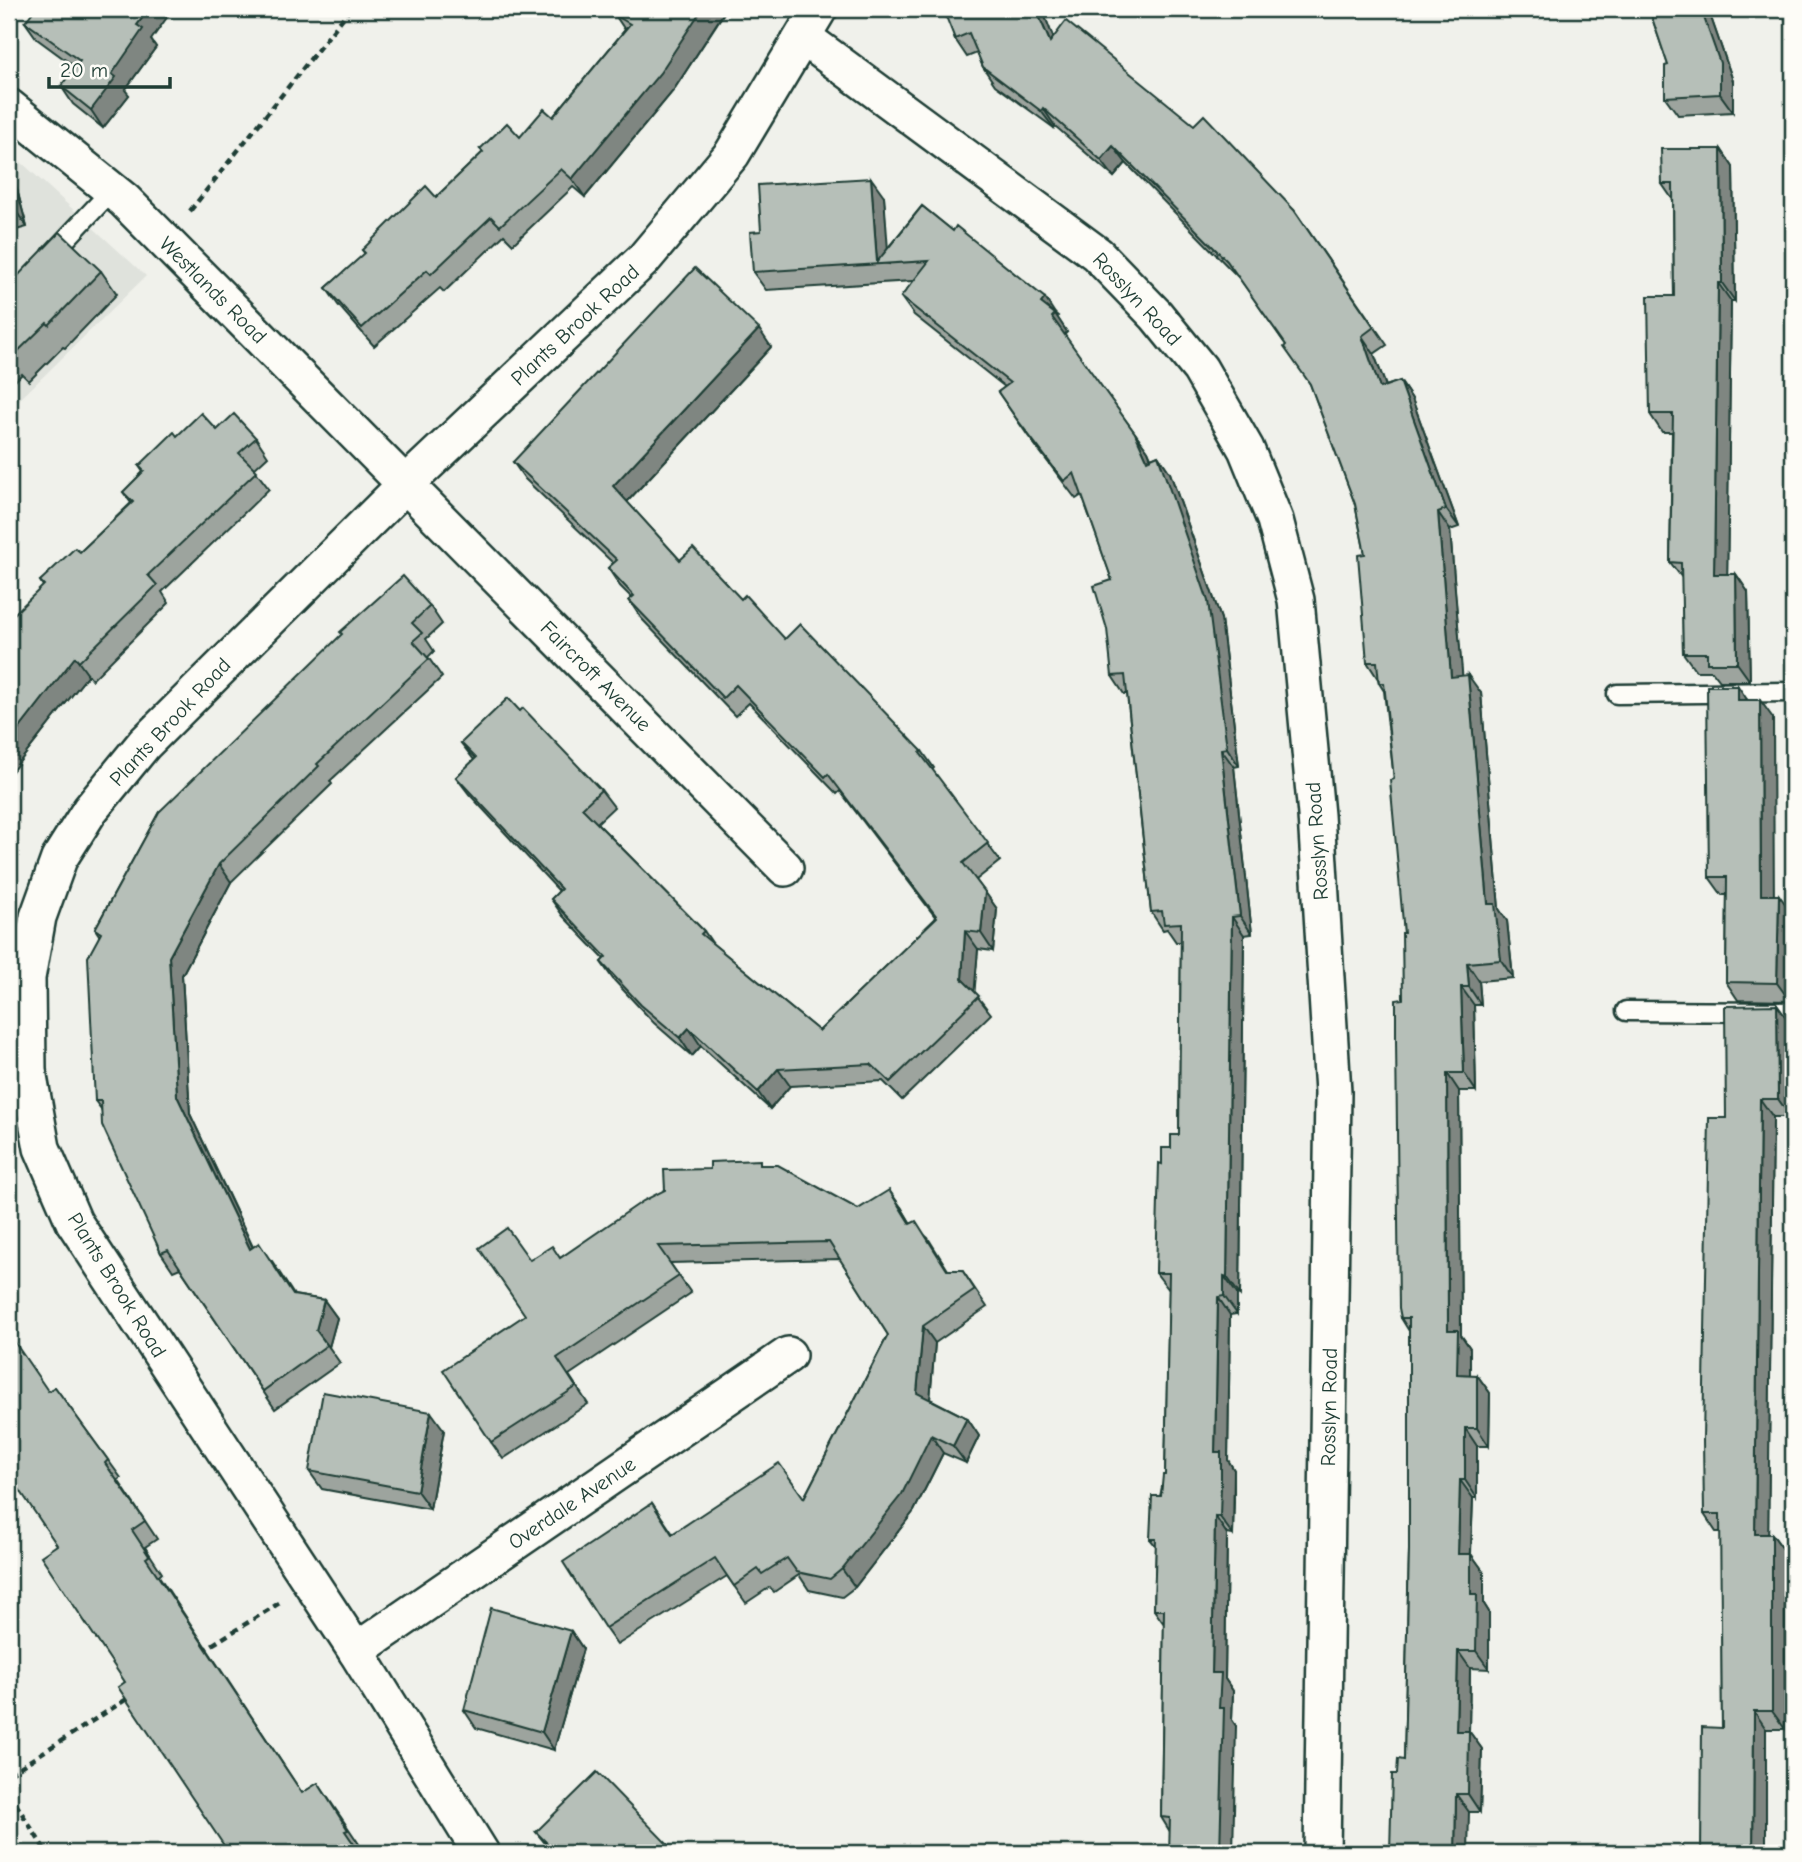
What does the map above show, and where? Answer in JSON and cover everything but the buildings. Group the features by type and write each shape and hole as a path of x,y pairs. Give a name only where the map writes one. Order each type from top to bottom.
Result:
{"street":[{"name":"Plants Brook Road","path":"481,1853 356,1651 74,1222 42,1148 28,1071 27,978 38,917 59,859 90,810 144,744 406,484 643,260 732,155 811,23"},
{"name":"Rosslyn Road","path":"811,23 1097,254 1156,315 1200,369 1246,449 1275,520 1296,600 1316,815 1334,1092 1322,1853"},
{"name":"Westlands Road","path":"9,107 112,190 406,484"},
{"name":"Faircroft Avenue","path":"406,484 785,868"},
{"name":"Overdale Avenue","path":"356,1651 788,1355"}],"lane":[{"path":"37,270 112,190"},
{"path":"1617,694 1793,692"},
{"path":"1626,1011 1793,1012"}],"path":[{"path":"165,242 350,9"},
{"path":"192,1658 311,1583"},
{"path":"9,1774 135,1694"},
{"path":"9,1793 47,1853"}],"shaded area":[{"path":"9,151 146,276 9,410"}]}
